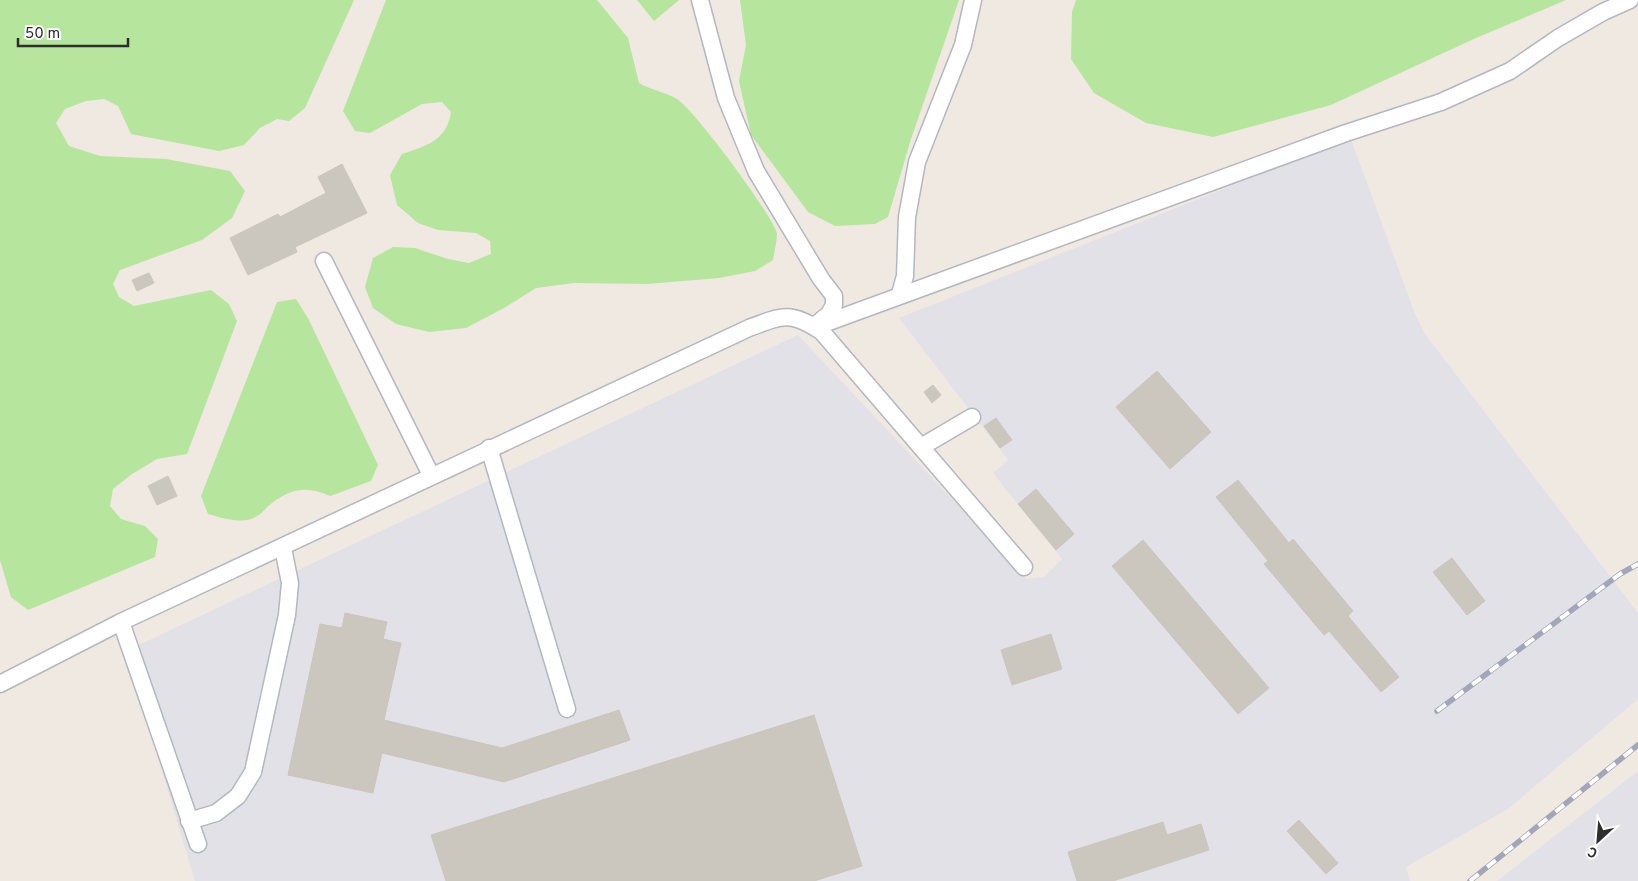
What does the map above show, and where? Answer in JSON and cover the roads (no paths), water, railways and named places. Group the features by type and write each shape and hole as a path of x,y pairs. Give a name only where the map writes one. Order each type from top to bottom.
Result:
{"street":[{"path":"700,0 726,98 756,171 821,279 834,296 834,305 829,314 814,327"},
{"path":"900,294 905,276 907,217 917,162 963,45 973,0"},
{"path":"814,327 1346,132 1441,102 1510,71 1558,38 1603,12 1630,0"},
{"path":"324,261 431,475"},
{"path":"0,684 121,622 283,548 489,448 770,320 791,316 806,320 822,332 1024,567"},
{"path":"921,447 972,417"},
{"path":"489,448 567,709"},
{"path":"189,821 216,813 238,796 253,772 287,615 290,583 283,548"},
{"path":"121,622 198,844"}],"railway":[{"path":"1437,711 1620,574 1638,564"},
{"path":"1470,881 1638,745"}]}
